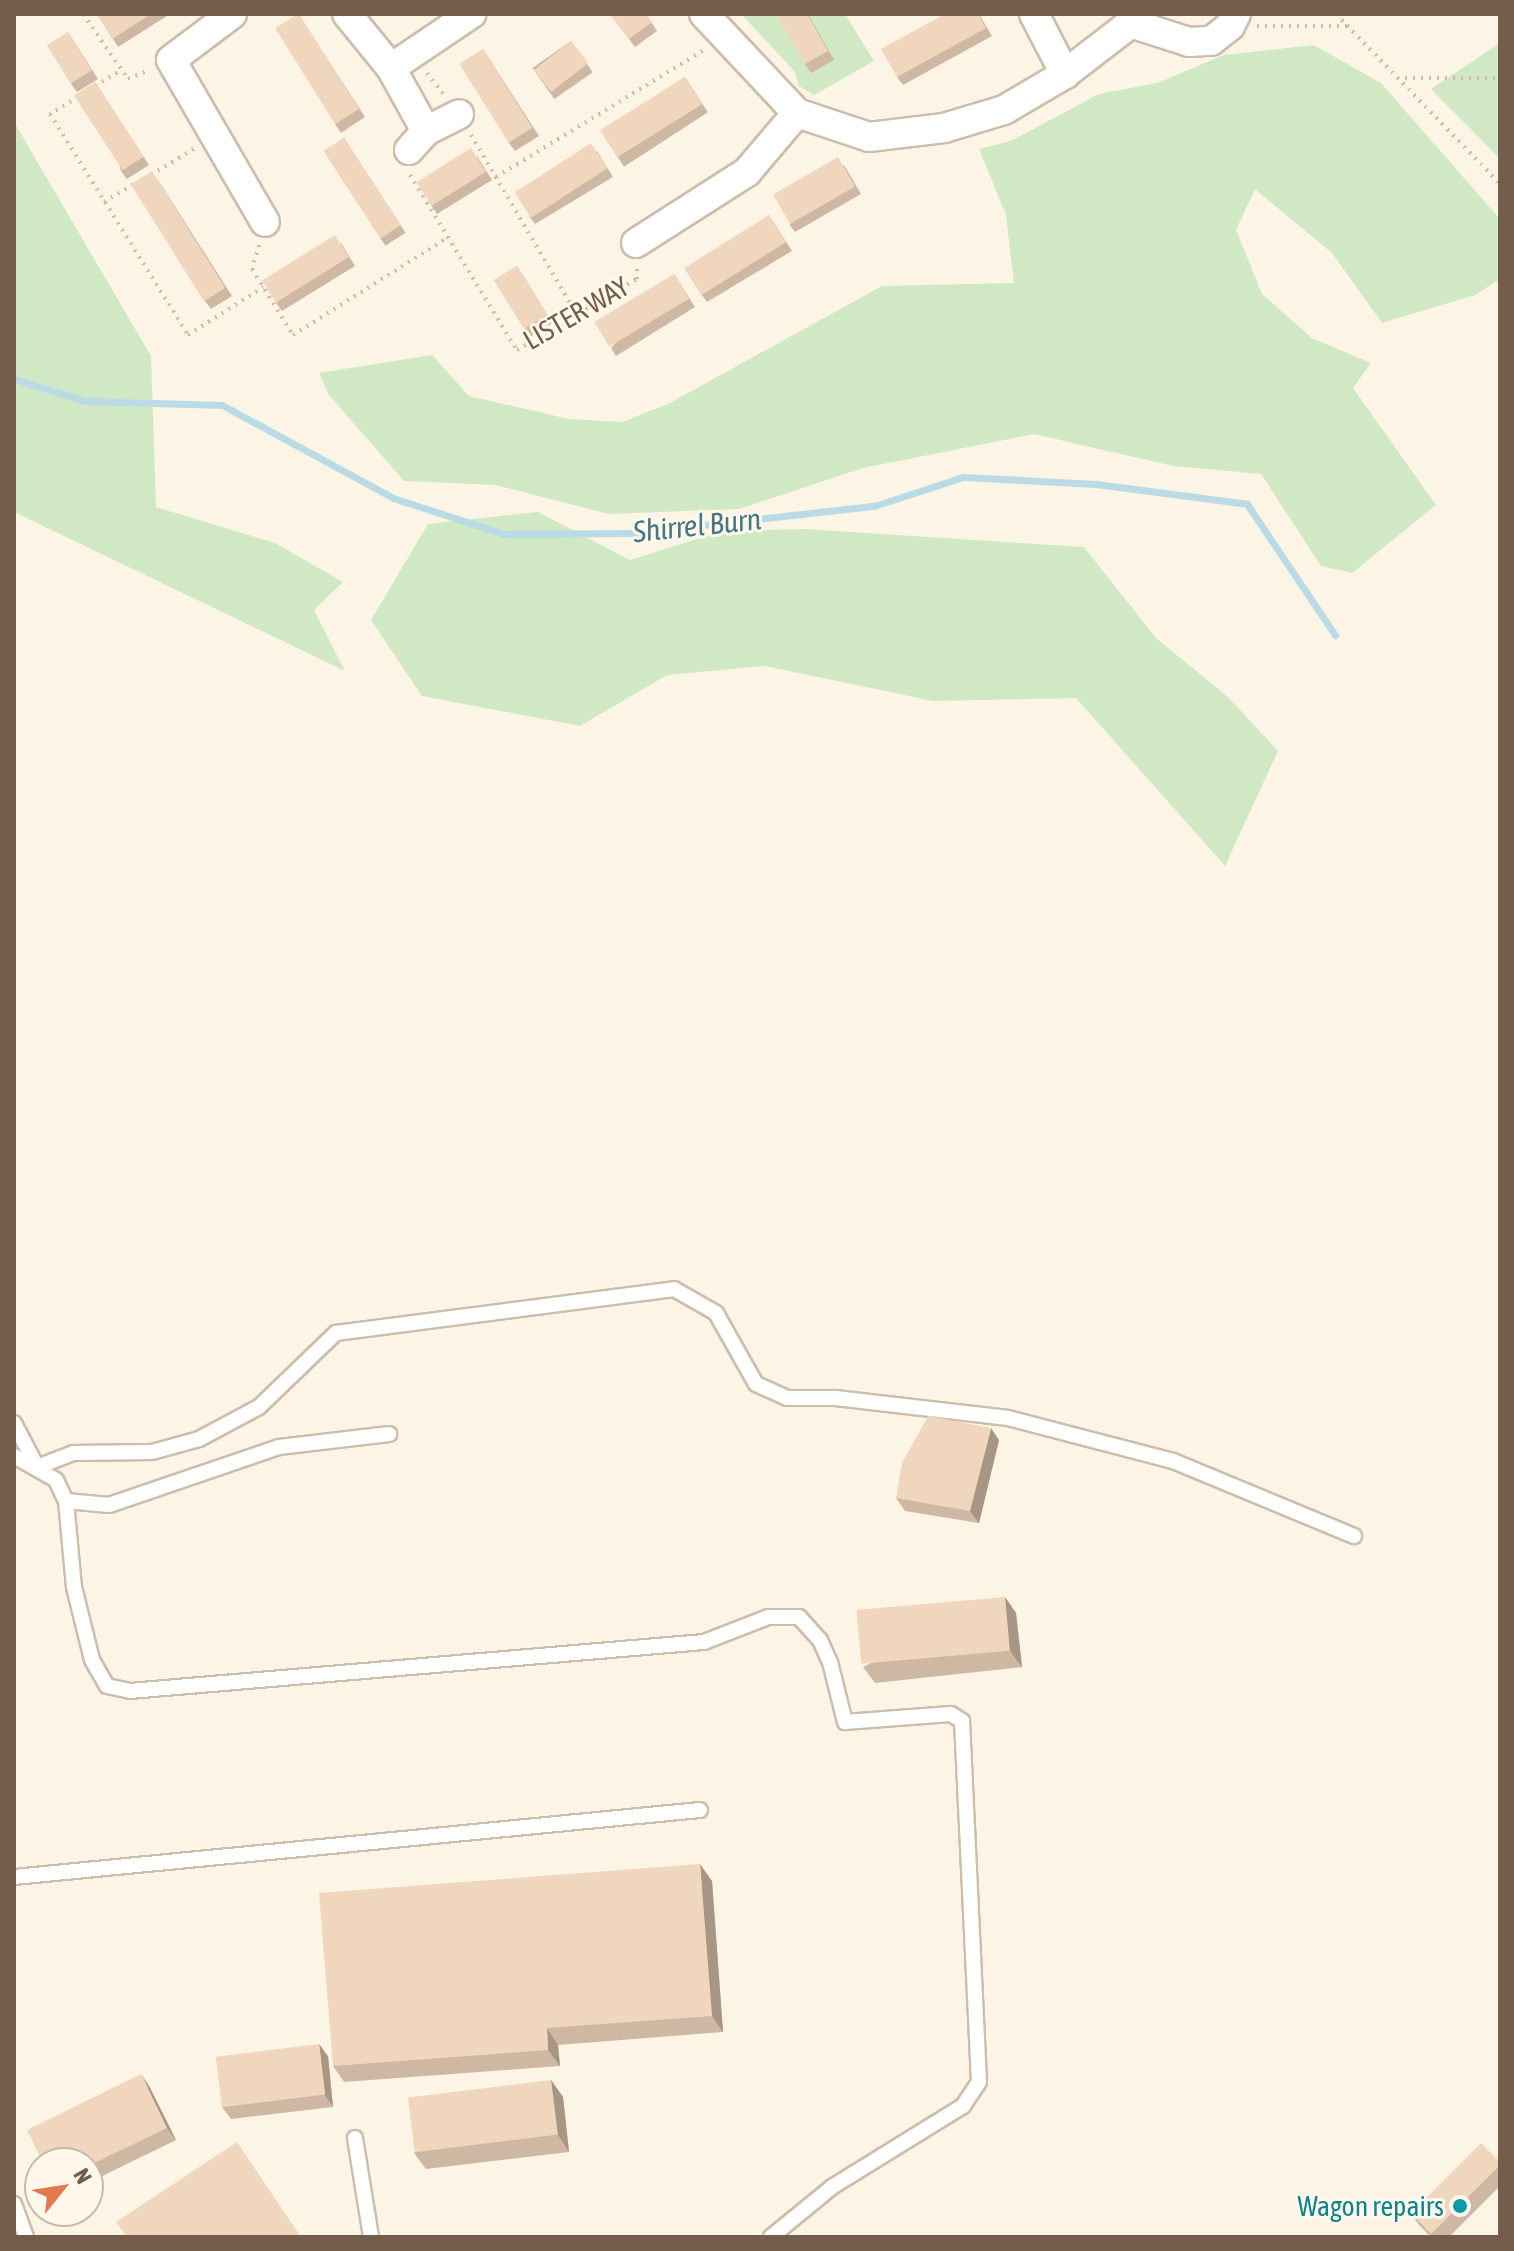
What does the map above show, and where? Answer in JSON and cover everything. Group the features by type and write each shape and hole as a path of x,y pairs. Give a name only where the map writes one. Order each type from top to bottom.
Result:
{"street":[{"path":"232,14 171,60 217,134 265,222"},
{"path":"347,14 402,62 417,141 459,114"},
{"path":"402,62 471,14"},
{"path":"704,14 723,39 797,113 869,137 944,128 1004,110 1065,74 1138,19 1189,42 1211,41 1233,20"},
{"path":"1034,14 1065,74"},
{"path":"636,243 747,172 797,113"}],"lane":[{"path":"37,1467 73,1453 152,1452 199,1439 259,1407 336,1333 674,1289 716,1313 756,1384 787,1398 836,1398 1008,1418 1173,1461 1354,1536"},
{"path":"14,1423 37,1467"},
{"path":"66,1501 109,1505 279,1447 389,1434"},
{"path":"14,1456 56,1480 66,1501 74,1587 92,1660 107,1686 130,1691 704,1642 768,1617 799,1617 820,1640 830,1662 845,1722 951,1714 962,1721 979,2082 963,2106 832,2187 771,2237"},
{"path":"14,1877 700,1810"},
{"path":"355,2138 371,2237"},
{"path":"14,2204 26,2237"}],"path":[{"path":"83,14 128,79 171,60"},
{"path":"1336,14 1403,78 1500,184"},
{"path":"1233,20 1349,26"},
{"path":"496,177 723,39"},
{"path":"402,62 459,114 576,313"},
{"path":"122,70 50,114 188,335 263,287"},
{"path":"1403,78 1500,78"},
{"path":"104,202 217,134"},
{"name":"LISTER WAY","path":"417,141 404,164 517,350 637,279 636,243"},
{"path":"252,269 293,335 447,238"}],"green space":[{"path":"741,14 845,14 874,61 814,95 799,86 795,72"},
{"path":"1500,43 1500,159 1431,89"},
{"path":"1314,45 1381,83 1500,219 1500,279 1475,295 1382,323 1332,253 1255,189 1236,230 1262,294 1312,338 1371,363 1353,388 1436,505 1352,573 1321,566 1261,474 1173,466 1034,434 863,468 739,509 609,514 495,485 404,481 329,395 319,373 432,355 469,396 569,419 622,422 670,403 882,286 1014,283 1006,215 979,149 1011,141 1099,94 1157,83 1224,55"},
{"path":"14,122 151,356 156,507 275,543 343,582 314,610 345,671 14,512"},
{"path":"538,512 630,560 723,531 804,529 1084,547 1156,638 1228,697 1278,751 1225,866 1076,698 933,701 765,666 667,675 580,726 422,696 371,620 428,524"}],"building":[{"path":"97,14 151,14 112,39"},
{"path":"299,14 359,109 335,124 275,28"},
{"path":"610,14 646,14 652,22 629,39"},
{"path":"776,14 807,14 828,51 805,64"},
{"path":"945,14 978,14 986,28 897,77 881,49"},
{"path":"68,32 92,70 71,83 47,45"},
{"path":"571,41 588,63 551,92 534,70"},
{"path":"483,49 532,128 509,143 459,64"},
{"path":"685,77 702,104 617,157 600,130"},
{"path":"95,82 143,157 123,170 74,96"},
{"path":"344,138 401,225 381,238 324,151"},
{"path":"591,143 607,168 531,218 515,193"},
{"path":"471,148 486,172 432,206 417,182"},
{"path":"838,157 855,186 790,224 773,194"},
{"path":"152,171 225,288 204,301 131,184"},
{"path":"769,215 786,242 701,295 684,268"},
{"path":"335,235 349,257 276,303 262,281"},
{"path":"517,266 547,314 524,329 494,280"},
{"path":"674,274 689,299 609,347 594,322"},
{"path":"928,1416 991,1428 970,1511 896,1498 902,1463"},
{"path":"1005,1597 1010,1651 861,1664 857,1610"},
{"path":"700,1864 712,2016 547,2028 548,2050 333,2066 319,1893"},
{"path":"319,2044 325,2095 222,2107 216,2057"},
{"path":"141,2074 167,2128 104,2158 104,2147 35,2147 27,2130"},
{"path":"551,2080 558,2135 415,2152 408,2098"},
{"path":"237,2142 301,2237 127,2237 116,2222"},
{"path":"1481,2143 1500,2165 1431,2234 1411,2213"}],"waterway":[{"name":"Shirrel Burn","path":"14,379 85,401 222,405 393,498 504,534 632,533 874,506 963,477 1096,484 1247,504 1335,635"}],"place":[{"name":"Wagon repairs","path":"1460,2206"}]}
